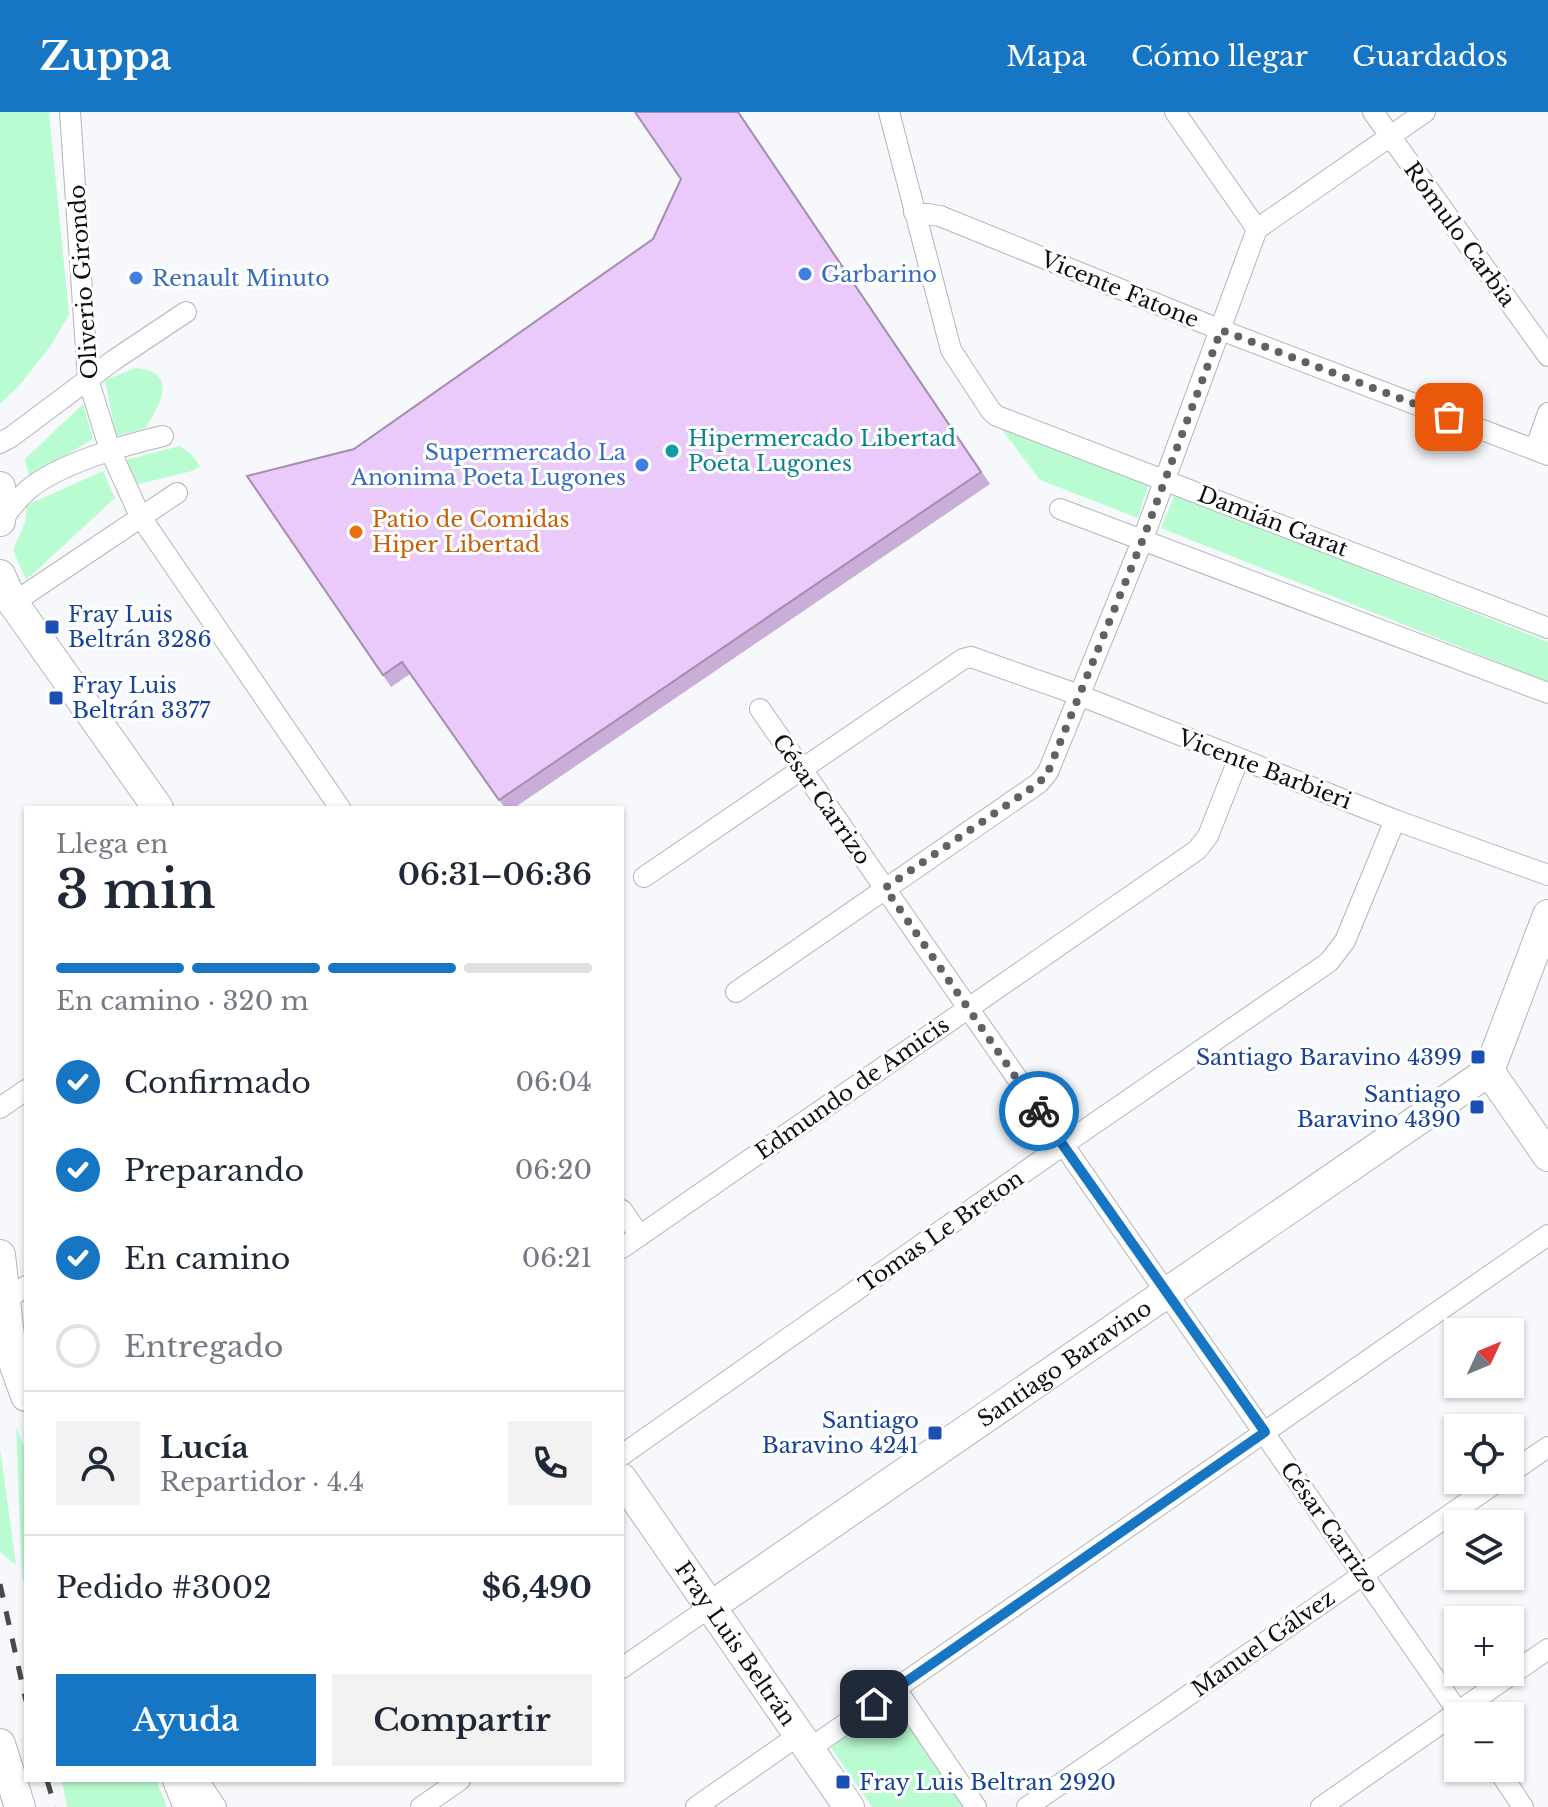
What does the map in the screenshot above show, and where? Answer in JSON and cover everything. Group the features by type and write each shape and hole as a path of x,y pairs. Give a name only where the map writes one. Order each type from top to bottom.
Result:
{"main road":[{"path":"0,487 0,522"},
{"path":"0,575 7,598 157,806"},
{"path":"1548,915 1489,1071 1548,1156"},
{"name":"Santiago Baravino","path":"710,1607 1489,1071"},
{"path":"0,1255 15,1294 11,1354 24,1390"},
{"name":"Fray Luis Beltrán","path":"624,1482 849,1807"},
{"path":"0,1744 20,1807"},
{"path":"179,1782 189,1807"}],"street":[{"name":"Oliverio Girondo","path":"70,112 88,379 110,450 140,516 339,806"},
{"path":"889,112 914,212"},
{"path":"1175,112 1257,229"},
{"name":"Rómulo Carbia","path":"1373,112 1548,356"},
{"path":"736,992 1039,783 1054,762 1143,539 1257,229 1425,112"},
{"name":"Vicente Fatone","path":"914,212 940,216 1221,330 1542,452"},
{"name":"Damián Garat","path":"914,212 951,350 997,416 1548,628"},
{"path":"0,443 186,312"},
{"path":"1542,452 1548,413"},
{"path":"0,522 31,487 110,450 163,436"},
{"path":"7,598 177,493"},
{"path":"1060,509 1548,693"},
{"name":"Vicente Barbieri","path":"801,770 963,659 971,657 1079,695 1395,820 1548,875"},
{"name":"César Carrizo","path":"760,709 1451,1702"},
{"name":"Edmundo de Amicis","path":"624,1247 1204,844 1238,760"},
{"path":"644,877 801,770"},
{"name":"Tomas Le Breton","path":"624,1454 1329,962 1345,941 1395,820"},
{"path":"0,1108 24,1091"},
{"path":"624,1213 640,1236"},
{"path":"696,1807 896,1689 1548,1235"},
{"path":"1524,1463 1548,1447"},
{"name":"Manuel Gálvez","path":"1027,1807 1480,1494"},
{"name":"Santiago Baravino","path":"624,1667 710,1607"},
{"path":"1475,1702 1548,1649"},
{"path":"896,1689 976,1807"},
{"path":"1321,1807 1444,1724"},
{"path":"199,1782 216,1807"},
{"path":"421,1807 457,1782"},
{"path":"1506,1782 1523,1807"}],"green space":[{"path":"0,112 49,112 69,314 52,344 18,387 0,404"},
{"path":"136,368 158,376 162,383 160,400 146,428 116,436 105,380"},
{"path":"83,404 93,439 29,477 25,459"},
{"path":"1000,427 1149,481 1138,518 1040,480"},
{"path":"180,446 200,466 192,471 135,485 125,460"},
{"path":"103,471 115,498 26,580 13,550 25,522 27,505"},
{"path":"1175,494 1548,642 1548,682 1161,528"},
{"path":"16,1427 24,1446 24,1584"},
{"path":"0,1448 16,1565 0,1552"},
{"path":"892,1700 966,1807 872,1807 830,1746"},
{"path":"62,1782 157,1782 167,1807 67,1807"}],"building":[{"name":"Hipermercado Libertad Poeta Lugones","path":"635,112 738,112 981,472 499,800 402,662 383,675 247,476 354,449 653,239 681,179"}],"railway":[{"path":"0,1584 24,1692"},
{"path":"48,1782 55,1807"}],"way so far":[{"path":"1039,1111 885,888 1039,783 1048,772 1143,539 1221,330 1449,417"}],"place":[{"name":"Garbarino","path":"805,274"},
{"name":"Renault Minuto","path":"136,278"},
{"name":"Hipermercado Libertad Poeta Lugones","path":"672,451"},
{"name":"Supermercado La Anonima Poeta Lugones","path":"642,465"},
{"name":"Patio de Comidas Hiper Libertad","path":"356,532"},
{"name":"Fray Luis Beltrán 3286","path":"52,627"},
{"name":"Fray Luis Beltrán 3377","path":"56,698"},
{"name":"Santiago Baravino 4399","path":"1478,1057"},
{"name":"Santiago Baravino 4390","path":"1477,1107"},
{"name":"Santiago Baravino 4241","path":"935,1433"},
{"name":"Fray Luis Beltran 2920","path":"843,1782"}],"route":[{"path":"874,1704 1265,1432 1039,1111"}]}
